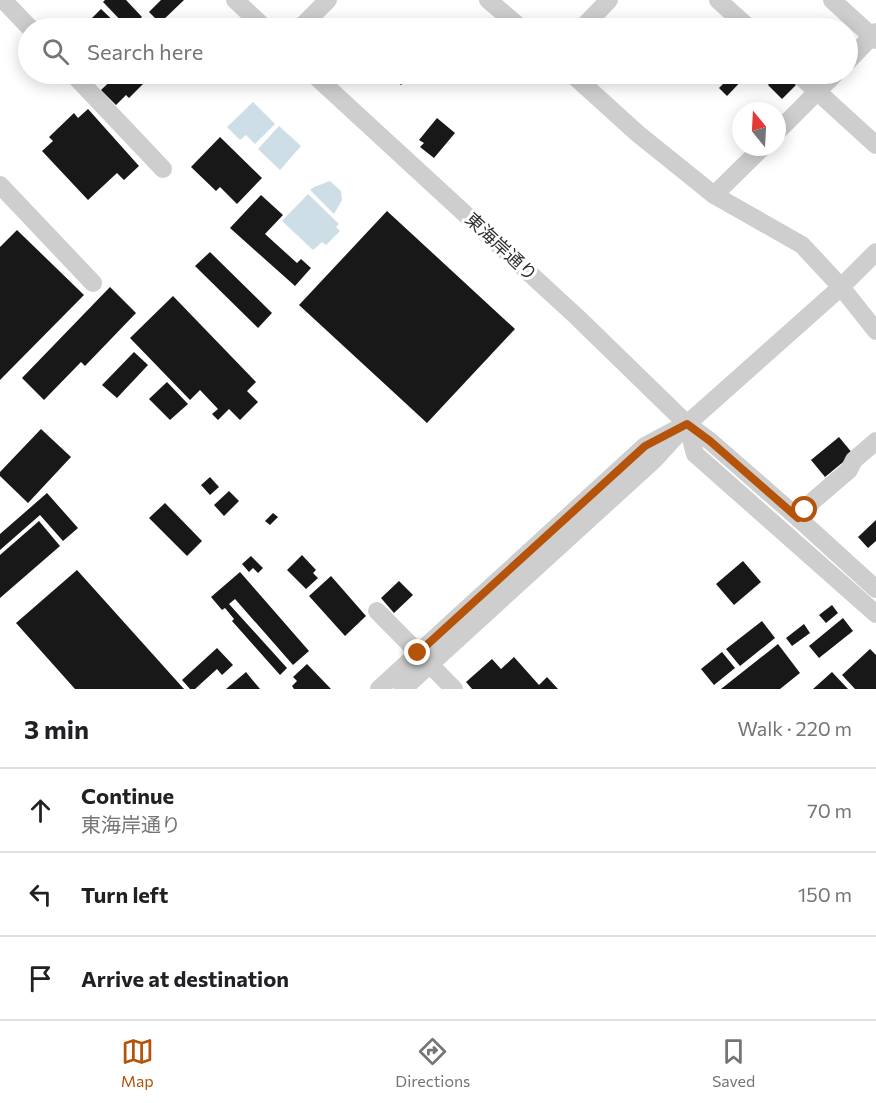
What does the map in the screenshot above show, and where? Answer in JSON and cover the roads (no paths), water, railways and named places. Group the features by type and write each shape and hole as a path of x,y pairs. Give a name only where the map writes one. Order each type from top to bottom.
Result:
{"street":[{"path":"3,0 20,18"},
{"path":"235,0 254,18"},
{"path":"310,18 328,0"},
{"path":"488,0 509,18"},
{"path":"592,18 609,0"},
{"path":"718,0 738,18"},
{"path":"832,0 854,18"},
{"path":"858,22 875,36 858,52"},
{"path":"82,84 163,169"},
{"name":"東海岸通り","path":"324,84 577,317 687,424 710,441 876,589"},
{"path":"583,84 637,133 714,195 802,245 841,287 876,331"},
{"path":"810,84 876,145"},
{"path":"786,123 825,84"},
{"path":"714,195 753,156"},
{"path":"0,185 93,283"},
{"path":"379,689 424,659 645,446 687,424 841,287 876,252"},
{"path":"687,424 695,454 876,614"},
{"path":"798,518 814,500 849,470 854,460 876,441"},
{"path":"377,611 454,689"},
{"path":"403,689 424,659"}]}
